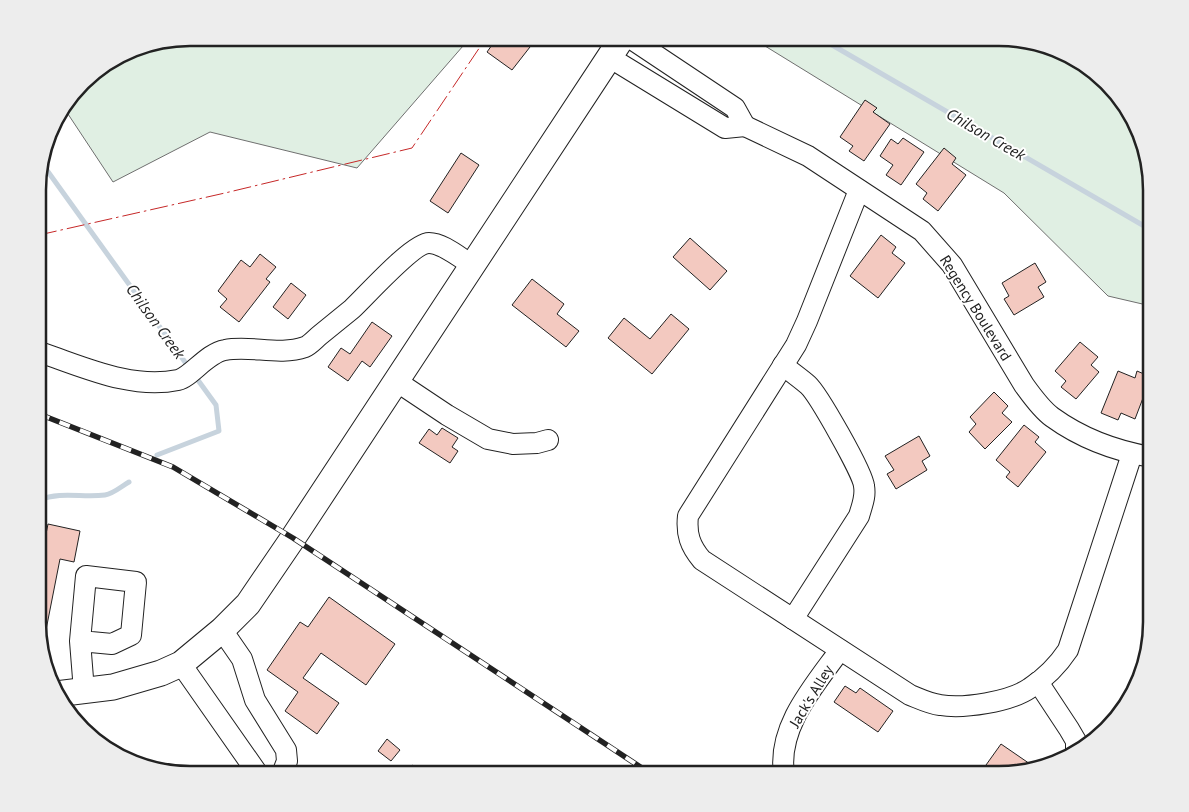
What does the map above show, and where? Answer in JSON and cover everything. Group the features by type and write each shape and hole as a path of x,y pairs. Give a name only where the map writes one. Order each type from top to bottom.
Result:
{"main road":[{"path":"66,693 113,687 149,677 181,664 222,630 248,604 615,48"}],"street":[{"path":"642,46 735,108 745,126"},
{"name":"Regency Boulevard","path":"615,48 724,128 745,126 808,156 922,232 936,245 952,265 1024,385 1051,416 1085,437 1142,456"},
{"path":"859,190 796,345 688,516 686,526 688,538 693,549 702,560 910,695 938,705 961,706 997,701 1029,690 1058,665 1068,650 1142,456"},
{"path":"46,354 105,374 131,380 149,382 180,380 205,359 224,350 288,350 306,346 353,308 391,270 420,245 436,244 472,265"},
{"path":"783,365 809,386 860,472 864,484 865,497 859,516 793,619"},
{"path":"396,381 447,415 488,439 513,444 537,443 548,440"},
{"path":"222,630 242,659 255,700 286,750 287,761 285,766"},
{"path":"80,641 84,691"},
{"name":"Jack's Alley","path":"784,765 784,750 792,720 840,650"},
{"path":"181,664 252,766"},
{"path":"1038,682 1076,743"}],"green space":[{"path":"190,46 463,46 357,168 210,132 113,182 68,114 82,95 95,82 118,66 144,54 171,47"},
{"path":"765,46 1018,47 1045,54 1079,71 1107,95 1118,110 1132,135 1140,162 1142,181 1142,304 1108,296 1004,193"}],"building":[{"path":"491,46 531,46 512,70 487,52"},
{"path":"865,100 877,108 873,112 890,124 864,161 849,151 853,146 840,137"},
{"path":"903,138 924,152 901,185 886,175 893,165 880,156 891,139 898,144"},
{"path":"944,148 956,158 952,164 966,175 938,211 923,199 927,193 916,184"},
{"path":"461,153 479,165 448,213 430,201"},
{"path":"881,235 896,247 892,253 905,263 878,298 850,276"},
{"path":"690,238 727,271 710,290 673,257"},
{"path":"260,254 276,267 266,279 270,282 239,322 220,307 227,299 218,291 241,260 250,267"},
{"path":"1035,263 1046,282 1038,287 1044,297 1014,315 1004,299 1009,296 1002,283"},
{"path":"532,279 564,304 557,314 579,331 566,347 512,305"},
{"path":"291,283 306,295 288,319 273,307"},
{"path":"671,314 689,329 652,374 608,338 624,318 650,339"},
{"path":"372,322 392,336 370,367 362,361 348,381 328,367 341,348 350,354"},
{"path":"1080,342 1098,357 1091,365 1099,372 1076,399 1061,387 1066,381 1055,371"},
{"path":"1118,371 1135,378 1137,371 1142,373 1142,401 1135,419 1121,413 1118,420 1101,413"},
{"path":"994,392 1008,406 1002,413 1012,422 985,449 969,432 976,424 970,417"},
{"path":"1024,425 1039,437 1035,442 1046,452 1018,487 1006,477 1010,472 996,460"},
{"path":"442,428 458,438 452,447 458,451 450,463 419,443 429,429 437,435"},
{"path":"919,436 930,456 922,461 927,470 896,489 887,474 894,470 885,456"},
{"path":"48,524 80,531 74,562 60,559 46,628 46,622 46,534"},
{"path":"329,597 395,644 366,685 321,653 303,678 339,703 317,734 285,711 298,692 267,670 300,622 308,627"},
{"path":"845,686 856,693 860,688 893,711 878,732 834,702"},
{"path":"387,739 400,750 391,761 378,751"},
{"path":"1001,744 1028,763 1018,765 986,765"}],"waterway":[{"name":"Chilson Creek","path":"834,46 1142,225"},
{"name":"Chilson Creek","path":"47,170 190,369"},
{"name":"Chilson Creek","path":"157,455 219,431 216,405 195,376"},
{"name":"Chilson Creek","path":"46,497 64,495 105,495 114,492 129,482"}],"railway":[{"path":"46,417 173,467 293,538 638,765"}],"power":[{"path":"46,233 412,148 481,46"}]}
